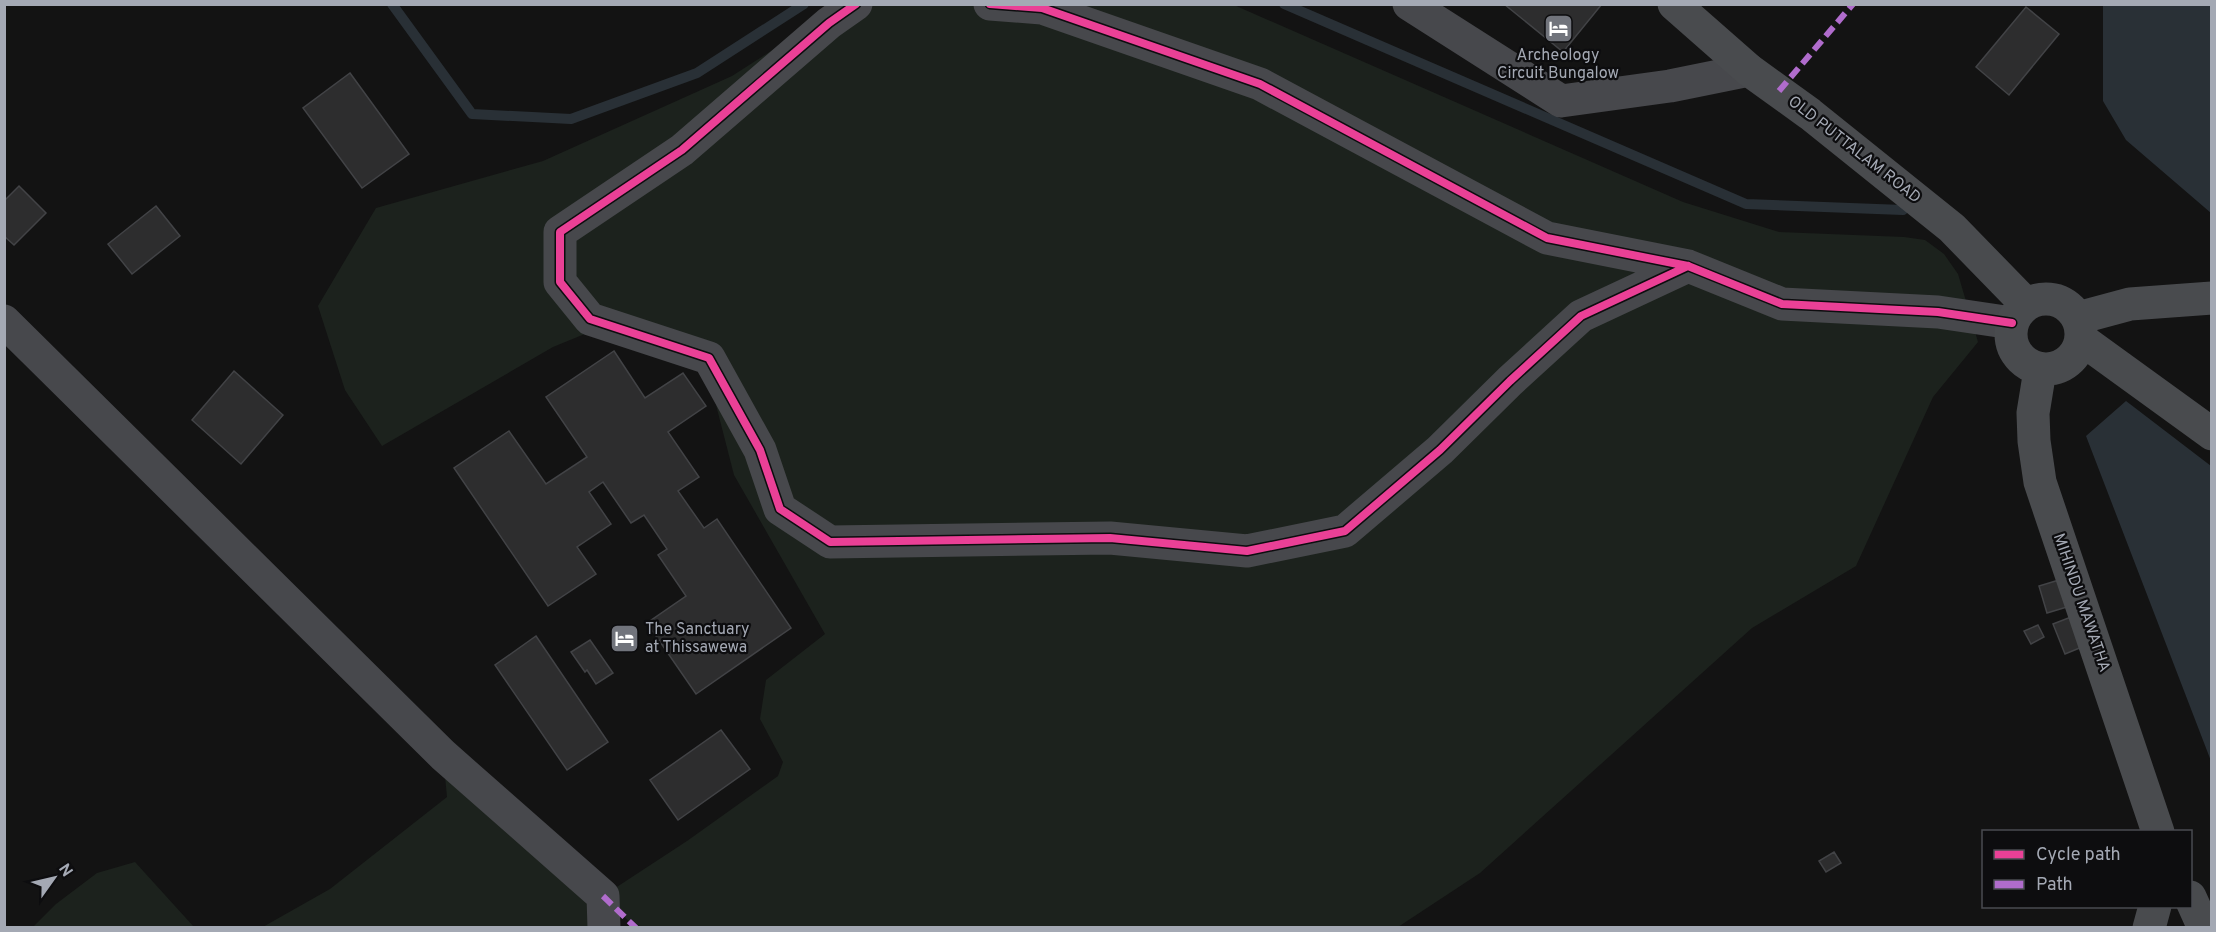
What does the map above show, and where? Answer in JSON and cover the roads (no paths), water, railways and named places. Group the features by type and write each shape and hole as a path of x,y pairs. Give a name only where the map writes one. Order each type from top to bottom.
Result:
{"main road":[{"name":"OLD PUTTALAM ROAD","path":"1674,4 1749,70 1810,114 1952,228 2019,314"},
{"path":"2080,329 2130,304 2211,298"},
{"path":"2080,329 2078,350 2071,360 2051,370 2040,370 2028,365 2018,357 2012,347 2010,335 2019,314 2037,300 2049,299 2061,302 2071,309 2080,329 2211,434"},
{"name":"MIHINDU MAWATHA","path":"2040,370 2033,422 2040,482 2158,830"},
{"path":"2192,901 2204,927"},
{"path":"2149,927 2154,908"}],"street":[{"path":"856,4 829,23 682,150 560,232 560,282 590,319 709,358 760,450 780,509 830,543 1110,538 1247,551 1345,531 1440,450 1581,316 1688,266"},
{"path":"990,4 1042,8 1260,84 1547,238 1688,266 1782,304 2019,314"},
{"path":"1409,4 1561,101 1670,86 1749,70"},
{"path":"4,321 443,755 603,896 604,927"}],"waterway":[{"path":"392,4 472,114 571,119 697,73 804,4"},
{"path":"1284,4 1746,204 1903,210"}],"place":[{"name":"Archeology Circuit Bungalow","path":"1558,28"},
{"name":"The Sanctuary at Thissawewa","path":"624,639"}]}
